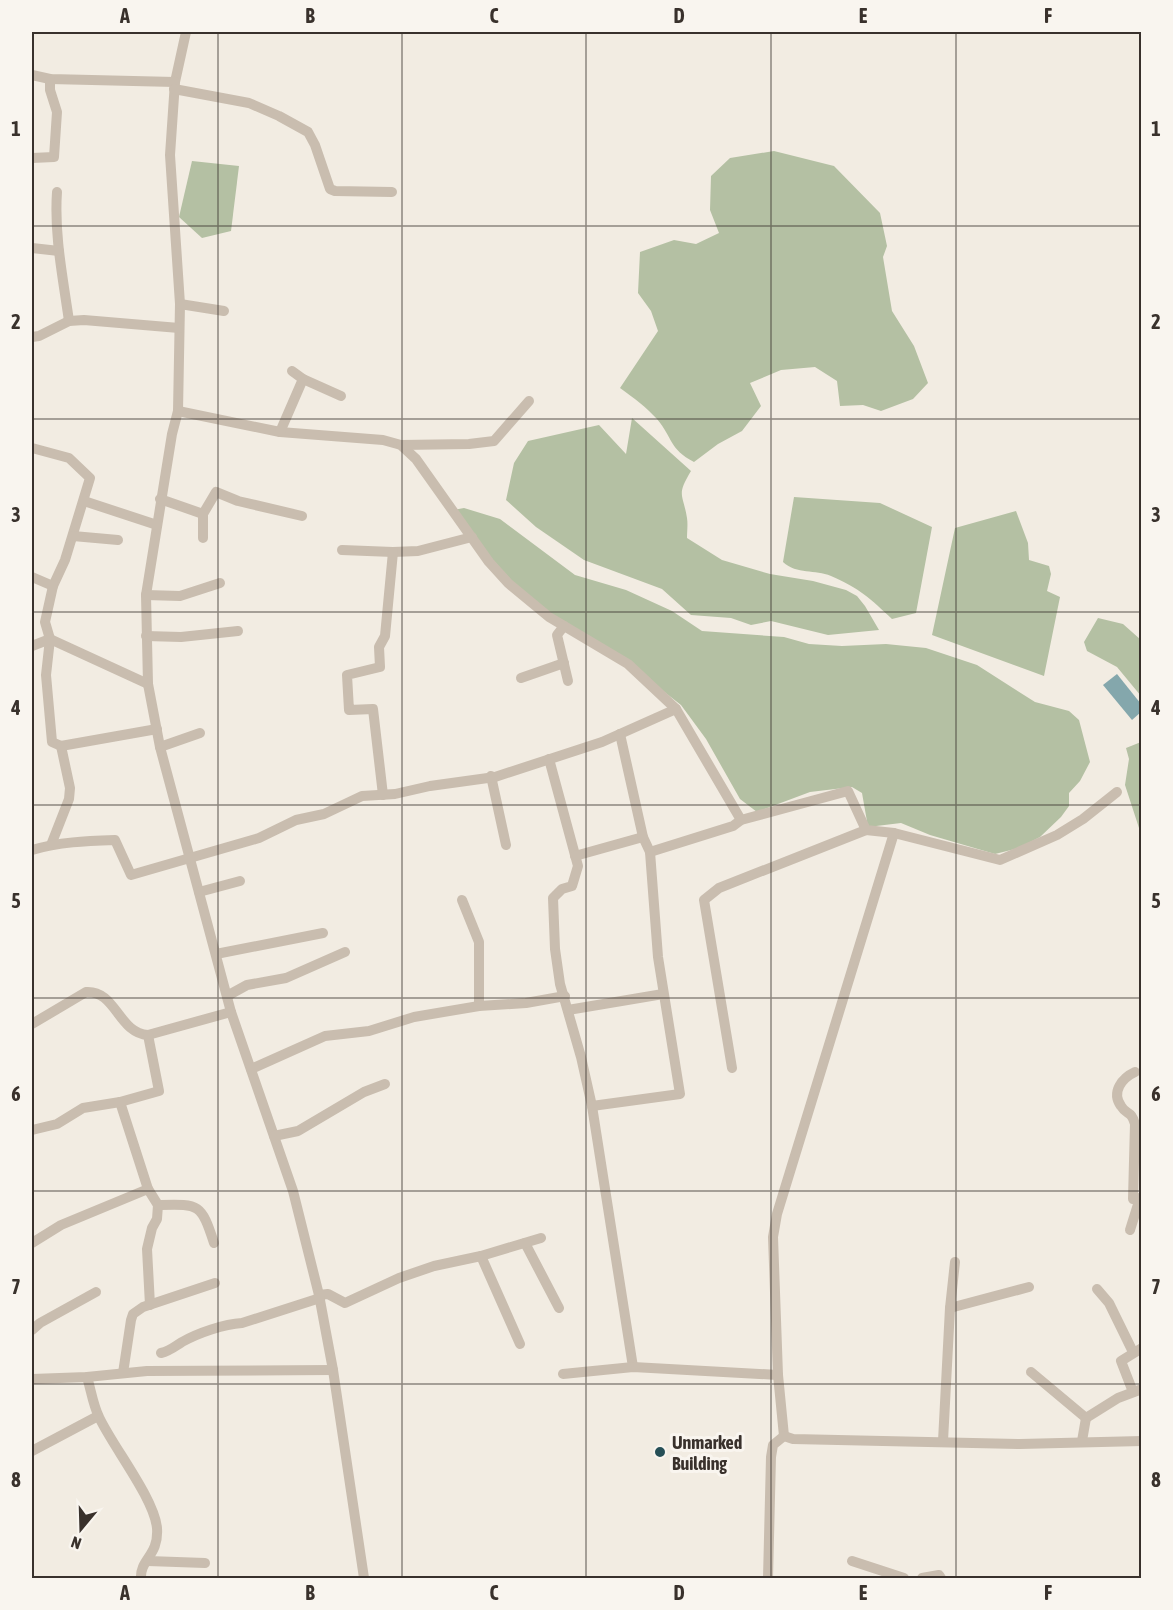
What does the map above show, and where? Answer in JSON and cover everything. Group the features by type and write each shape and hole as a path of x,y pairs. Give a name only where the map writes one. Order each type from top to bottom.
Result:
{"street":[{"path":"186,32 175,85 170,155 180,304 178,411 160,499 146,595 148,684 160,747 231,1012 293,1191 319,1296 333,1370 364,1578"},
{"path":"32,75 50,79 175,85 249,103 308,132 315,145 330,189 392,192"},
{"path":"32,158 54,157 57,112 50,90 50,79"},
{"path":"57,192 59,251 69,321"},
{"path":"32,248 59,251"},
{"path":"180,304 224,311"},
{"path":"32,337 39,336 69,321 84,320 179,328"},
{"path":"292,371 303,379 341,396"},
{"path":"280,432 303,379"},
{"path":"178,411 280,432 383,441 401,445 469,444 494,441 528,401"},
{"path":"401,445 416,459 489,562 508,583 549,617 628,664 676,709 741,820"},
{"path":"32,448 69,458 90,478 65,560 53,586 45,622 50,639 46,675 52,742 61,746 158,729"},
{"path":"203,537 203,514 216,492 238,501 302,516"},
{"path":"160,499 203,514"},
{"path":"84,501 157,525"},
{"path":"73,536 118,540"},
{"path":"342,550 393,552 418,550 472,537"},
{"path":"383,795 373,710 349,710 347,675 380,667 379,646 385,636 393,552"},
{"path":"32,577 53,586"},
{"path":"146,595 180,596 220,583"},
{"path":"564,626 557,635 568,681"},
{"path":"146,636 181,637 238,631"},
{"path":"32,646 50,639 148,684"},
{"path":"521,678 564,663"},
{"path":"32,850 83,841 115,840 131,875 259,838 296,820 324,814 362,796 383,795 495,777 620,734 676,709"},
{"path":"160,747 200,733"},
{"path":"592,1106 680,1094 663,994 650,852 643,837 620,734"},
{"path":"51,845 69,799 70,788 61,746"},
{"path":"549,759 578,866 572,886 562,890 553,898 555,949 560,984 592,1106 633,1367"},
{"path":"491,776 506,845"},
{"path":"650,852 733,826 741,820 848,790 866,830"},
{"path":"732,1068 704,900 719,888 866,830 894,833 1000,860 1057,835 1083,819 1117,792"},
{"path":"784,1436 778,1375 773,1237 777,1214 894,833"},
{"path":"575,856 643,837"},
{"path":"199,892 240,881"},
{"path":"462,900 479,942 479,1006"},
{"path":"216,954 323,933"},
{"path":"227,996 247,985 286,978 345,952"},
{"path":"32,1024 86,992 93,992 106,998 126,1024 134,1031 148,1035 231,1012"},
{"path":"568,1010 663,994"},
{"path":"251,1069 325,1036 369,1031 414,1017 479,1006 526,1003 565,996"},
{"path":"32,1130 57,1124 83,1108 120,1102 159,1091 148,1035"},
{"path":"1130,1230 1141,1198 1133,1199 1135,1124 1133,1115 1121,1107 1117,1096 1118,1086 1128,1075 1135,1072"},
{"path":"274,1136 298,1131 364,1092 385,1084"},
{"path":"120,1102 148,1189 158,1205 157,1219 152,1228 147,1249 150,1305"},
{"path":"32,1243 61,1225 148,1189"},
{"path":"158,1205 188,1205 200,1209 214,1243"},
{"path":"160,1353 172,1350 186,1340 229,1324 242,1323 319,1296 328,1294 345,1303 399,1278 434,1266 481,1256 542,1238"},
{"path":"525,1243 559,1308"},
{"path":"481,1256 520,1344"},
{"path":"943,1441 950,1308 956,1262"},
{"path":"123,1373 130,1320 133,1314 150,1305 215,1283"},
{"path":"950,1308 1029,1287"},
{"path":"1082,1441 1086,1418 1118,1398 1137,1390 1121,1361 1137,1350 1109,1304 1097,1289"},
{"path":"32,1330 40,1323 96,1292"},
{"path":"563,1374 633,1367 778,1375"},
{"path":"32,1379 123,1373 333,1370"},
{"path":"1031,1372 1086,1418"},
{"path":"87,1377 98,1416 150,1505 157,1527 156,1547 141,1568 141,1578"},
{"path":"32,1451 98,1416"},
{"path":"784,1436 793,1439 1040,1444 1142,1441"},
{"path":"768,1578 771,1457 773,1444 784,1436"},
{"path":"148,1561 205,1563"},
{"path":"852,1561 904,1578"},
{"path":"922,1578 939,1575 941,1578"}],"green space":[{"path":"774,151 834,166 880,213 887,246 883,257 892,311 914,346 928,383 913,399 881,411 863,405 840,406 837,381 815,367 781,370 750,383 761,406 742,431 718,444 694,462 676,448 653,415 620,388 658,331 651,311 638,293 640,252 674,240 696,244 719,233 710,210 711,176 730,158"},
{"path":"192,161 239,166 231,231 202,238 179,217"},
{"path":"632,418 691,471 682,490 687,520 687,538 722,560 770,574 813,581 846,590 857,596 879,630 828,635 771,621 751,625 731,618 691,615 662,589 584,560 536,527 506,500 514,463 528,441 599,425 626,454"},
{"path":"794,497 880,503 932,527 916,613 892,619 864,594 841,580 825,574 794,569 783,562"},
{"path":"464,508 500,519 575,575 626,590 672,611 702,631 784,637 809,644 842,646 886,644 926,648 977,665 1035,702 1069,711 1079,720 1090,762 1080,781 1069,793 1069,806 1061,817 1040,837 1019,848 995,854 930,835 901,823 868,827 862,793 852,787 810,792 757,812 740,799 706,739 681,705 626,662 535,606 448,511"},
{"path":"1016,511 1028,543 1029,560 1049,566 1051,574 1047,591 1060,597 1044,676 932,635 955,528"},
{"path":"1098,618 1123,624 1141,640 1141,696 1117,667 1087,651 1084,642"},
{"path":"1141,742 1142,828 1139,828 1125,785 1129,759 1126,748"}],"water":[{"path":"1117,674 1141,704 1141,712 1132,720 1103,685"}],"place":[{"name":"Unmarked Building","path":"660,1452"}]}
